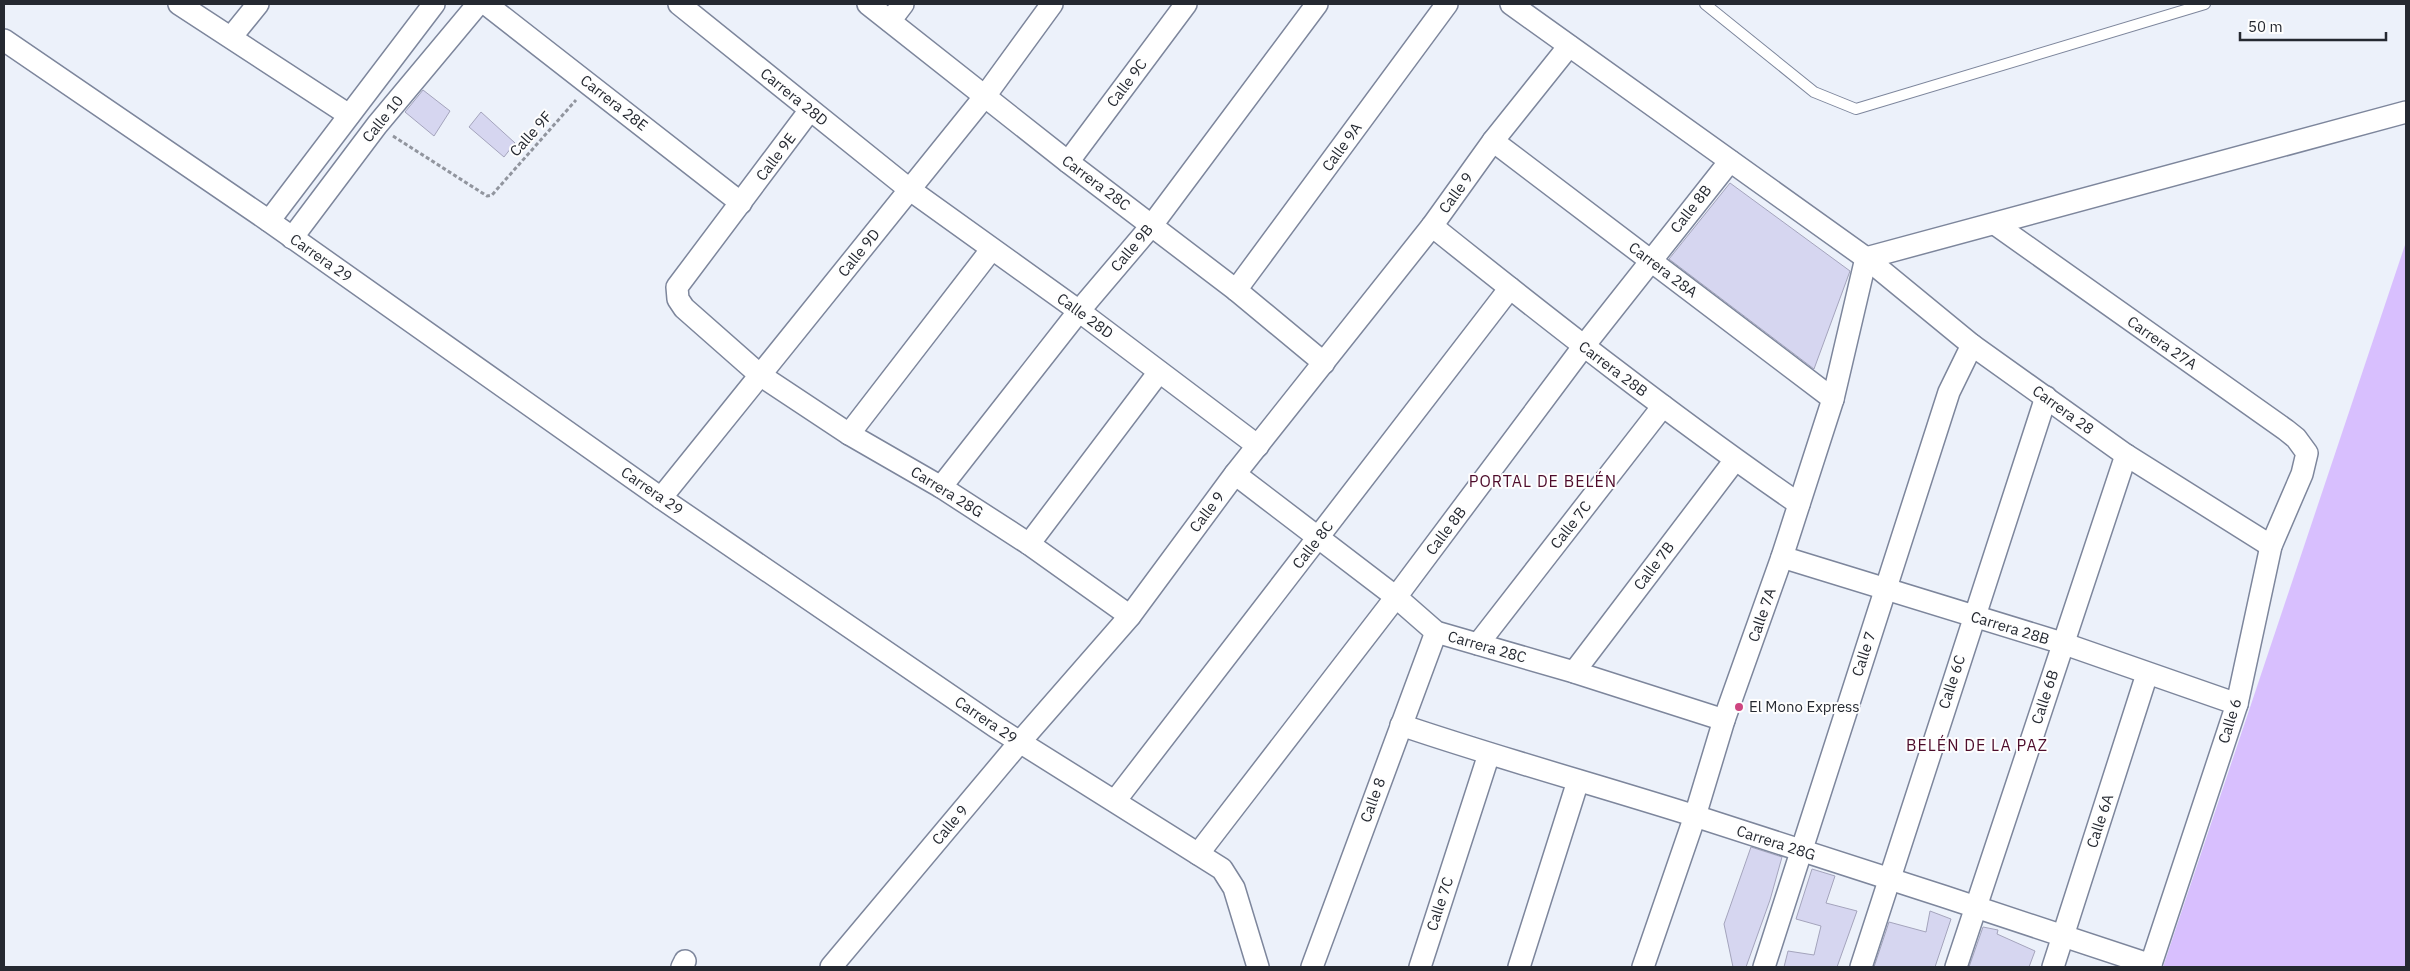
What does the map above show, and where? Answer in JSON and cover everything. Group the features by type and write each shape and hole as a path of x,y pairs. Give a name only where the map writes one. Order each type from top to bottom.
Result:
{"street":[{"path":"180,4 232,36 349,115"},
{"path":"232,36 258,4"},
{"name":"Calle 10","path":"269,221 434,4"},
{"name":"Calle 10","path":"292,238 377,125 478,4"},
{"name":"Carrera 28E","path":"486,4 742,203"},
{"name":"Carrera 28D","path":"678,4 909,189"},
{"name":"Carrera 28C","path":"868,4 1068,162 1236,290 1324,363"},
{"path":"890,21 903,4"},
{"name":"Calle 9D","path":"661,498 985,96 1052,4"},
{"name":"Calle 9C","path":"1068,162 1186,4"},
{"name":"Calle 9B","path":"941,487 1079,311 1152,225 1317,4"},
{"name":"Calle 9A","path":"1236,290 1447,4"},
{"name":"Carrera 28","path":"1512,4 1866,258 1972,344 2126,455 2271,546"},
{"name":"Carrera 29","path":"4,40 269,221 661,498 1020,743 1222,869 1234,888 1258,967"},
{"name":"Calle 9","path":"831,967 1130,616 1235,474 1432,226 1493,141 1570,46"},
{"name":"Calle 9E","path":"760,375 684,308 678,299 677,287 742,203 810,110"},
{"path":"1866,258 2406,112"},
{"name":"Carrera 28A","path":"1493,141 1833,399"},
{"name":"Calle 8B","path":"1198,854 1396,597 1583,347 1730,161"},
{"name":"Calle 28D","path":"909,189 1079,311 1258,446"},
{"name":"Carrera 27A","path":"1995,224 2296,438 2307,453 2302,474"},
{"name":"Carrera 28B","path":"1432,226 1583,347 1735,460 1799,504"},
{"path":"849,434 992,250"},
{"name":"Calle 7A","path":"1643,967 1695,816 1724,720 1782,557 1833,399 1866,258"},
{"name":"Calle 8C","path":"1115,801 1510,288"},
{"name":"Calle 7","path":"1764,967 1950,392 1972,344"},
{"path":"1029,544 1159,372"},
{"name":"Carrera 28G","path":"760,375 849,434 941,487 1029,544 1130,616"},
{"name":"Calle 6C","path":"1860,967 2046,397"},
{"name":"Calle 7C","path":"1478,644 1663,406"},
{"name":"Calle 6B","path":"1956,967 2126,455"},
{"name":"Calle 7B","path":"1574,672 1735,460"},
{"name":"Carrera 28C","path":"1235,474 1396,597 1436,632 1574,672 1724,720"},
{"name":"Calle 6","path":"2150,966 2237,704 2271,546 2302,474"},
{"name":"Carrera 28B","path":"1782,557 2062,644 2237,704"},
{"name":"Calle 8","path":"1312,967 1436,632"},
{"name":"Calle 6A","path":"2053,967 2147,674"},
{"name":"Carrera 28G","path":"1401,725 1890,878 2150,966"},
{"name":"Calle 7C","path":"1420,967 1489,754"},
{"path":"1519,967 1578,781"}],"lane":[{"path":"1705,4 1814,92 1856,108 2205,4"}],"path":[{"name":"Calle 9F","path":"377,125 487,196 492,195 590,84"}],"shaded area":[{"path":"2406,242 2406,967 2163,967"}],"building":[{"path":"423,90 450,111 434,136 405,112"},
{"path":"481,112 515,143 504,157 469,127"},
{"path":"1730,183 1850,271 1814,369 1669,259"},
{"path":"1751,847 1782,857 1770,900 1746,967 1733,967 1724,924"},
{"path":"1812,869 1835,876 1826,903 1857,911 1837,967 1784,967 1788,951 1814,955 1821,926 1796,919"},
{"path":"1930,911 1951,919 1935,967 1874,967 1889,922 1926,932"},
{"path":"1983,927 1998,930 1997,934 2035,951 2029,967 1969,967"}],"place":[{"name":"El Mono Express","path":"1739,707"}],"district":[{"name":"PORTAL DE BELÉN","path":"1543,481"},
{"name":"BELÉN DE LA PAZ","path":"1977,745"}]}
